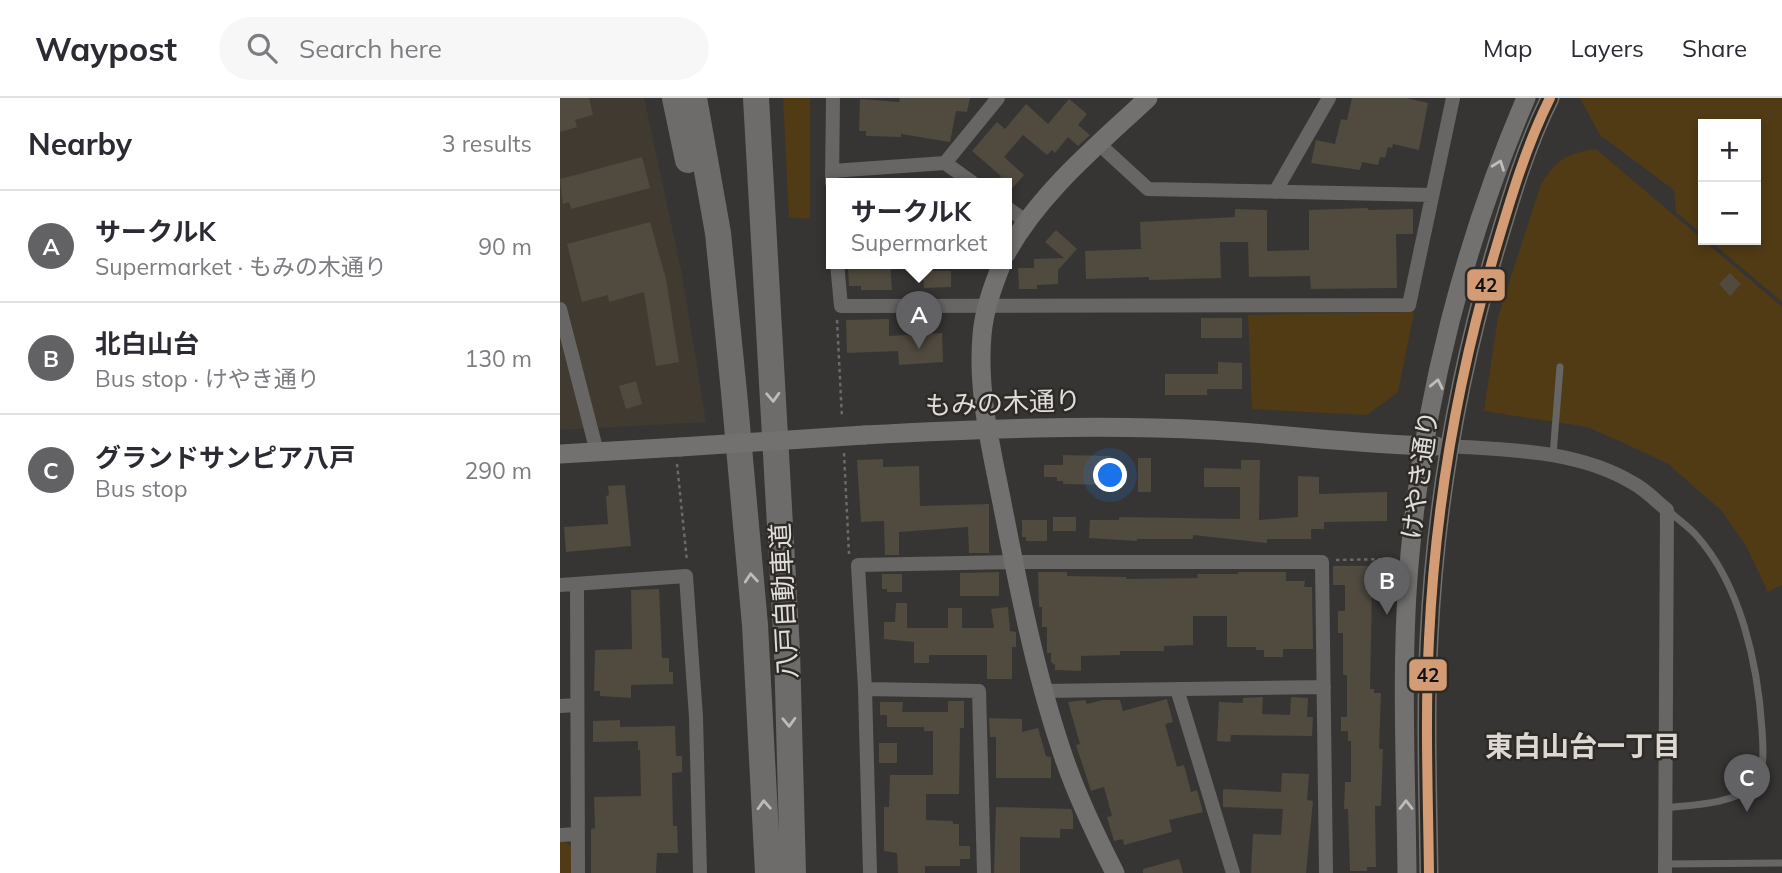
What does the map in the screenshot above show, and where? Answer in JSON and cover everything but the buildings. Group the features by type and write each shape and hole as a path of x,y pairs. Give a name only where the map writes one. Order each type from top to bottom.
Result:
{"highway":[{"path":"675,98 734,392"},
{"path":"694,98 718,233 734,392"},
{"path":"744,98 769,329"},
{"path":"756,98 769,329"},
{"name":"八戸自動車道","path":"769,329 787,650 793,873"},
{"name":"八戸自動車道","path":"734,392 755,625 768,873"}],"street":[{"path":"833,98 832,177 945,163 966,178"},
{"path":"945,163 998,98"},
{"path":"1012,245 1048,196 1148,98"},
{"path":"1275,192 1329,98"},
{"path":"838,269 841,306 1409,305 1453,98"},
{"name":"けやき通り","path":"1407,873 1405,625 1410,553 1424,446 1457,294 1475,228 1526,98"},
{"name":"けやき通り","path":"1429,873 1429,638 1436,545 1448,446 1473,326 1536,126 1550,98"},
{"path":"1099,144 1148,189 1432,195"},
{"path":"1012,211 1027,222"},
{"path":"1000,269 986,306 982,333 980,369 983,404 1042,691 1060,749 1087,819 1115,873"},
{"path":"560,309 597,452"},
{"name":"もみの木通り","path":"560,454 597,452 679,455 864,435 988,428 1113,427 1208,430 1448,446"},
{"path":"1448,446 1553,455 1604,469 1634,483 1667,510 1665,869"},
{"path":"870,873 865,689 858,565 1322,562 1326,873"},
{"path":"560,584 686,576 696,717 700,873"},
{"path":"577,584 578,873"},
{"path":"1042,691 1324,687"},
{"path":"865,689 979,691 984,873"},
{"path":"1177,689 1233,873"},
{"path":"560,706 577,705"},
{"path":"560,835 577,834"}],"lane":[{"path":"1553,455 1560,368"},
{"path":"1665,808 1727,799 1754,786 1764,761 1754,657 1739,609 1720,571 1696,536 1667,510"},
{"path":"1665,869 1782,863"}],"path":[{"path":"679,455 686,576"},
{"path":"1322,562 1392,559"}],"shaded area":[{"path":"560,98 644,98 683,279 706,422 560,430"},
{"path":"783,98 810,98 810,219 789,217"},
{"path":"1580,98 1782,98 1782,302 1715,245 1761,245 1761,119 1698,119 1698,231 1676,212 1674,190 1600,135"},
{"path":"1596,149 1698,236 1698,245 1709,245 1782,307 1782,585 1768,592 1746,546 1722,511 1667,463 1588,427 1484,411 1498,317 1541,184 1558,163 1577,153"},
{"path":"1414,312 1398,392 1367,415 1252,409 1248,315"},
{"path":"560,842 572,847 572,873 560,873"}],"transit line":[{"name":"42","path":"1429,873 1429,639 1442,494 1480,305 1511,197 1550,98"}],"place":[{"name":"サークルK","path":"919,349"},
{"name":"北白山台","path":"1387,615"},
{"name":"グランドサンピア八戸","path":"1747,812"}],"district":[{"name":"東白山台一丁目","path":"1583,746"}]}
